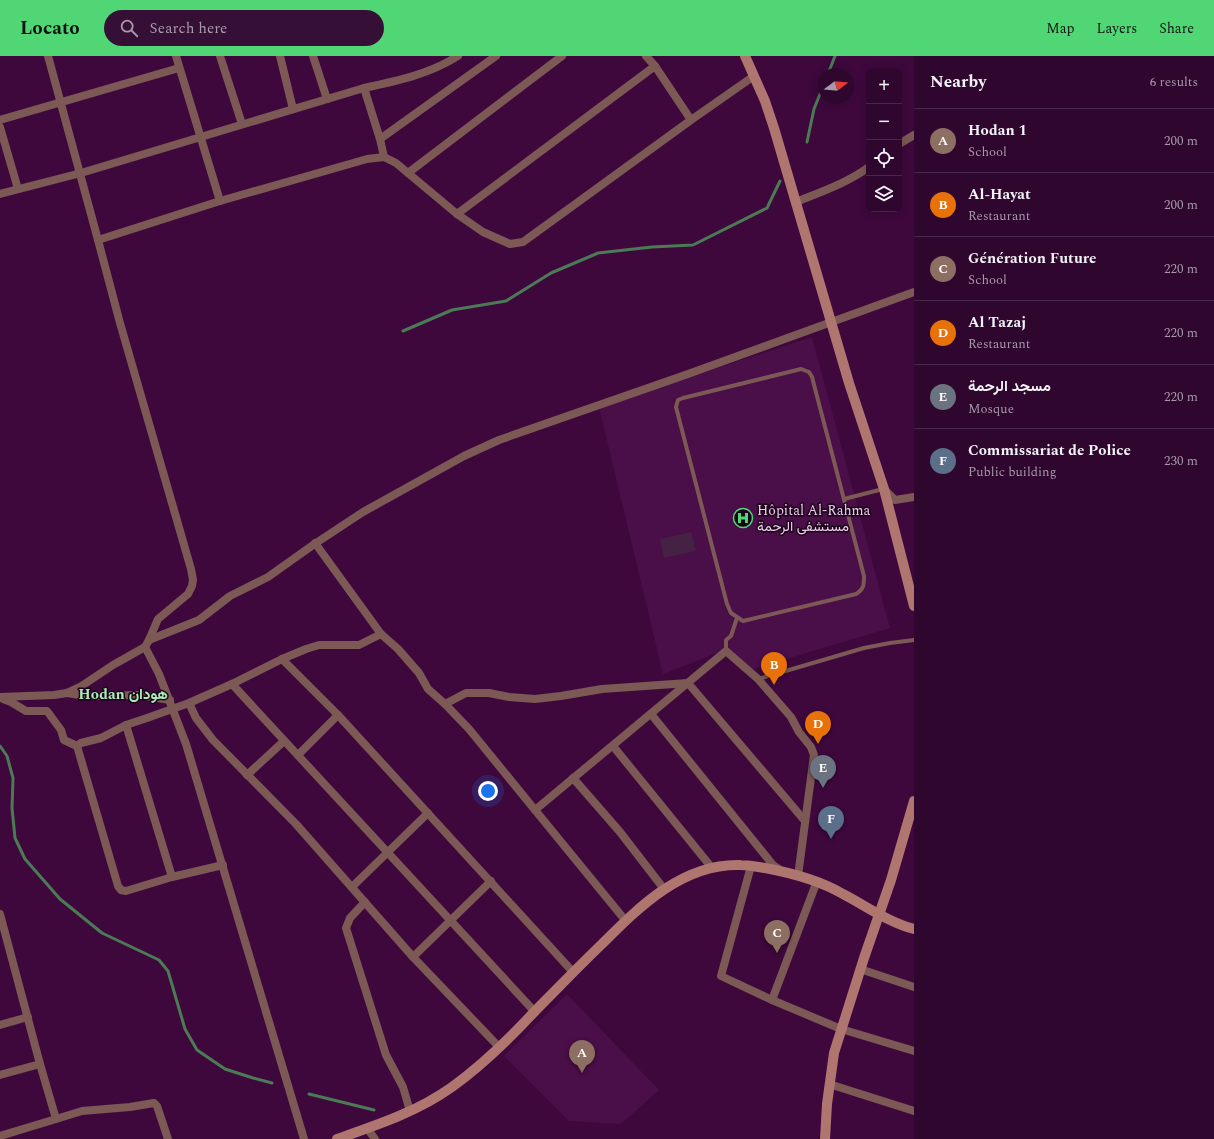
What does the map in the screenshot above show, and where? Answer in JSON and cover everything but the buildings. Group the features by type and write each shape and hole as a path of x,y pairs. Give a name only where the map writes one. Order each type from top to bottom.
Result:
{"street":[{"path":"48,56 122,330 193,580 188,594 158,619 147,644 170,700 200,787 304,1139"},
{"path":"176,56 220,201"},
{"path":"220,56 242,124"},
{"path":"280,56 292,109"},
{"path":"314,56 327,99"},
{"path":"0,194 80,173 364,88 405,79 447,63 458,56"},
{"path":"380,139 496,56"},
{"path":"408,173 562,56"},
{"path":"646,56 655,66 691,120"},
{"path":"745,56 774,128 830,323 884,489 911,582 914,606"},
{"path":"457,214 655,66"},
{"path":"0,120 179,68"},
{"path":"98,240 220,201 367,159 384,157 396,163 457,214 483,232 510,244 523,242 754,76"},
{"path":"364,88 384,157"},
{"path":"0,126 18,189"},
{"path":"902,142 914,135"},
{"path":"796,202 836,185 866,170"},
{"path":"68,693 80,687 147,644 199,620 230,596 268,577 363,512 464,456 500,440 914,292"},
{"path":"884,489 895,500 914,497"},
{"path":"316,543 382,634 419,673 428,690 445,704 469,729 625,920"},
{"path":"77,746 81,743 100,738 126,725 189,703 232,684 282,659 319,645 359,645 382,634"},
{"path":"535,810 726,651 758,679 791,717 798,732 813,751 814,755 798,876"},
{"path":"282,659 338,715 573,972"},
{"path":"445,704 466,693 489,693 509,697 535,698 561,696 602,689 688,683"},
{"path":"688,683 805,821"},
{"path":"232,684 536,1012"},
{"path":"0,698 68,693 86,696 140,695 170,700"},
{"path":"0,698 11,702 26,711 47,711 61,730 64,740 77,746 118,886 121,890 126,891 223,865"},
{"path":"189,703 201,726 213,740 296,824 413,957 499,1046"},
{"path":"651,714 773,864 783,872"},
{"path":"298,755 338,715"},
{"path":"126,725 172,878"},
{"path":"247,775 284,741"},
{"path":"613,746 712,868"},
{"path":"573,778 620,832 664,889"},
{"path":"825,1139 829,1084 834,1054 878,914 891,880 914,801"},
{"path":"352,887 428,813"},
{"path":"337,1139 410,1112 454,1086 536,1012 573,972 625,920 664,889 701,870 728,865 752,866 817,881 842,893 878,914 914,929"},
{"path":"752,866 721,976 772,1000 842,1029 914,1051"},
{"path":"413,957 491,881"},
{"path":"772,1000 817,881"},
{"path":"365,902 350,918 346,928 386,1056 403,1087 410,1112"},
{"path":"0,914 56,1119"},
{"path":"860,969 914,987"},
{"path":"0,1025 28,1017"},
{"path":"0,1075 40,1064"},
{"path":"829,1084 914,1112"},
{"path":"0,1136 82,1111 130,1107 154,1103 157,1106 164,1138"},
{"path":"367,1128 375,1139"}],"lane":[{"path":"801,369 809,372 812,377 844,499 864,576 864,585 862,590 856,594 743,621 737,618 731,614 727,604 676,407 678,400 801,369"},
{"path":"844,499 884,489"},
{"path":"726,651 726,640 731,636 737,618"},
{"path":"758,679 864,648 914,640"}],"shaded area":[{"name":"Hôpital Al-Rahma مستشفى الرحمة","path":"812,337 890,628 753,669 727,649 663,674 599,407"},
{"path":"691,532 696,551 664,558 660,539"},
{"path":"567,994 659,1090 621,1124 569,1121 504,1056"}],"waterway":[{"path":"830,68 835,56"},
{"path":"807,142 814,109 818,99"},
{"path":"403,331 452,310 506,301 551,273 598,253 652,247 693,245 767,208 780,181"},
{"path":"0,746 7,756 13,778 12,808 15,838 25,859 60,899 102,933 159,960 168,971 185,1029 197,1050 225,1069 272,1083"},
{"path":"309,1094 374,1110"}],"place":[{"name":"Hôpital Al-Rahma مستشفى الرحمة","path":"743,518"},
{"name":"Al-Hayat","path":"774,685"},
{"name":"Al Tazaj","path":"818,744"},
{"name":"مسجد الرحمة","path":"823,788"},
{"name":"Commissariat de Police","path":"831,839"},
{"name":"Génération Future","path":"777,953"},
{"name":"Hodan 1","path":"582,1073"}],"district":[{"name":"Hodan هودان","path":"123,694"}]}
